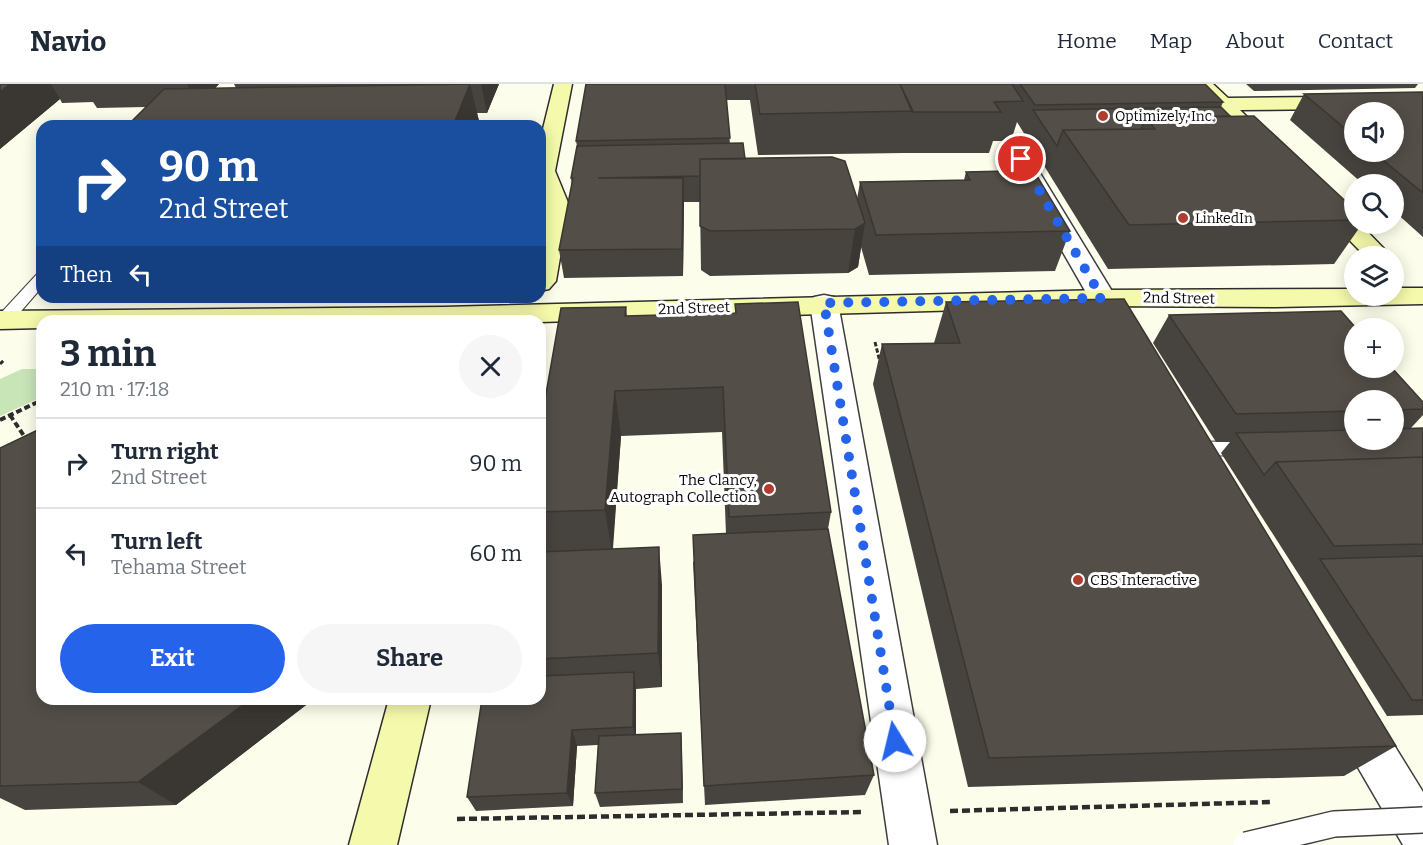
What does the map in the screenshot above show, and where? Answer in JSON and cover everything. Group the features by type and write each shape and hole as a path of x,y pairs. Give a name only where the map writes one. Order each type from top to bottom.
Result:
{"street":[{"path":"546,157 563,84"},
{"path":"1202,84 1279,158"},
{"path":"1222,104 1423,102"},
{"path":"1021,159 1137,357"},
{"path":"546,182 557,205 546,265"},
{"path":"1310,189 1370,246"},
{"path":"1404,280 1422,297"},
{"name":"2nd Street","path":"184,315 513,306 1102,298 1422,297"},
{"path":"824,303 909,828"},
{"name":"2nd Street","path":"2,320 36,319"},
{"path":"1174,418 1211,480"},
{"path":"1334,686 1423,836"},
{"path":"373,845 408,705"}],"lane":[{"path":"2,320 36,283"},
{"path":"1192,449 1266,447"},
{"path":"1246,845 1334,824 1423,820"}],"path":[{"path":"875,342 880,362 889,362"},
{"path":"0,364 4,360"},
{"path":"0,420 36,403"},
{"path":"10,415 32,447"}],"green space":[{"path":"22,369 36,369 36,400 0,416 0,379"}],"building":[{"path":"0,84 10,84 0,92"},
{"path":"470,84 455,120 133,120 164,89"},
{"path":"586,84 725,84 730,138 576,141"},
{"path":"755,84 900,84 913,111 760,114"},
{"path":"900,84 1012,84 1023,101 994,102 1001,112 912,112"},
{"path":"1020,84 1205,84 1223,102 1035,105"},
{"path":"1423,92 1423,193 1404,177 1404,174 1400,174 1385,162 1404,162 1404,102 1344,102 1344,128 1304,94"},
{"path":"1221,107 1230,116 1146,118 1141,129 1063,130 1057,146 1033,110"},
{"path":"1254,116 1344,200 1344,220 1129,225 1063,130 1155,129 1146,118"},
{"path":"743,143 745,159 700,159 700,176 598,178 683,178 682,249 559,250 577,146"},
{"path":"832,157 845,161 865,223 855,229 710,231 700,226 700,159"},
{"path":"1004,164 1026,164 1030,171 1034,171 1070,231 876,235 860,182 970,180 966,172 1008,171"},
{"name":"CBS Interactive","path":"1124,299 1396,746 989,758 882,344 960,343 946,302"},
{"name":"The Clancy, Autograph Collection","path":"798,302 831,512 729,517 723,387 615,391 605,510 546,512 546,394 561,308 626,307 625,316 736,313 735,304"},
{"path":"1341,311 1347,318 1344,318 1344,378 1401,378 1423,402 1423,409 1404,410 1404,390 1344,390 1344,411 1236,414 1169,315"},
{"path":"1423,428 1423,457 1276,462 1264,475 1236,433 1344,430 1344,450 1404,450 1404,429"},
{"path":"36,431 36,705 243,705 138,782 0,786 0,448"},
{"path":"1423,457 1423,544 1334,546 1276,462"},
{"path":"828,529 874,775 704,786 693,535"},
{"path":"659,547 658,653 546,659 546,552"},
{"path":"1423,556 1423,700 1412,700 1320,559"},
{"path":"634,672 633,727 572,730 567,793 467,797 481,705 546,705 546,676"},
{"path":"681,733 682,789 595,793 599,736"}],"place":[{"name":"Optimizely, Inc.","path":"1103,116"},
{"name":"LinkedIn","path":"1183,218"},
{"name":"The Clancy, Autograph Collection","path":"769,489"},
{"name":"CBS Interactive","path":"1078,580"}],"route":[{"path":"895,741 824,303 1102,298 1021,159"}]}
